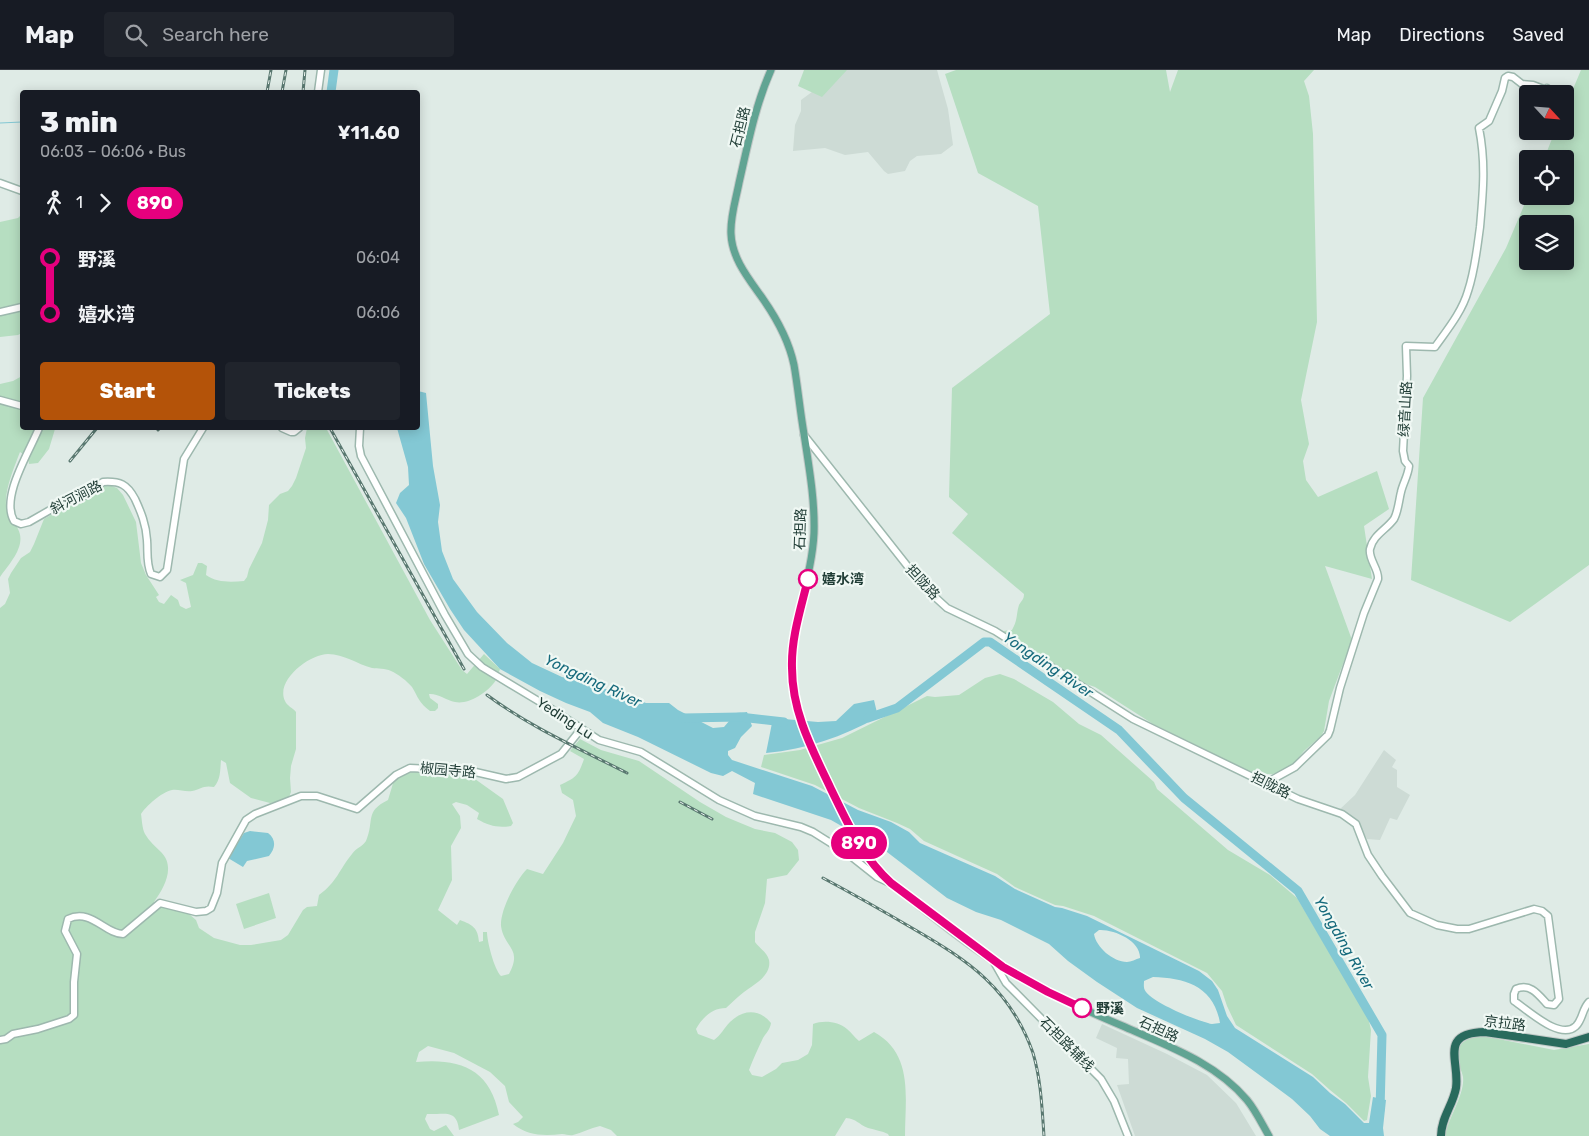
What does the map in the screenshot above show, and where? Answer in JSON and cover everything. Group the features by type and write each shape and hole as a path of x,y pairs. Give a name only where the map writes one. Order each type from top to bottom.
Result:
{"highway":[{"name":"京拉路","path":"1441,1136 1444,1118 1456,1089 1457,1079 1453,1054 1455,1045 1462,1037 1471,1032 1485,1032 1566,1044 1589,1037"}],"main road":[{"name":"石担路","path":"771,70 750,131 731,233 736,258 774,316 789,345 794,363 813,494 814,533 812,554 794,635 792,659 796,708 804,730 849,827 863,852 891,883 994,961 1048,992 1192,1057 1229,1083 1247,1100 1259,1117 1268,1136"}],"street":[{"path":"318,90 321,70"},
{"name":"绿音山路","path":"1266,783 1295,767 1328,735 1330,730 1340,688 1364,612 1378,579 1370,552 1372,543 1395,517 1401,490 1408,475 1409,466 1405,461 1403,451 1407,376 1406,346 1435,347 1457,315 1468,293 1476,261 1484,183 1480,128 1489,121 1505,78 1508,76 1513,77 1522,84 1532,85"},
{"path":"0,183 20,190"},
{"path":"0,312 20,307"},
{"path":"0,400 20,405"},
{"name":"斜河涧路","path":"39,430 23,462 12,492 10,510 14,521 21,524 29,522 57,506 86,495 103,482 124,484 131,491 144,518 148,567 151,574 160,577 167,570 184,459 202,430"},
{"name":"Yeding Lu","path":"360,430 359,446 361,456 445,615 468,654 482,667 599,740 642,752 719,800 755,816 814,832 848,854 878,877 891,883"},
{"name":"担陇路","path":"804,435 924,587 947,608 995,631 1133,719 1298,799 1342,814 1356,824 1368,855 1410,913 1424,920 1457,929 1469,929 1534,909 1542,911 1548,916 1559,999 1554,1005 1546,1004 1531,988 1522,986 1516,989 1514,1001 1553,1028 1565,1031 1576,1026 1581,1018 1584,1006 1589,1002"},
{"name":"椒园寺路","path":"0,1040 6,1039 13,1034 38,1029 68,1019 74,1015 74,982 77,954 65,931 68,919 71,917 92,919 112,932 123,934 160,903 196,912 206,912 211,908 217,892 220,872 225,857 246,820 255,814 301,796 317,796 357,809 396,775 406,769 415,767 471,771 512,779 522,776 561,754 581,729"},
{"name":"石担路辅线","path":"994,961 1006,983 1101,1079 1114,1101 1128,1136"}],"shaded area":[{"path":"842,70 937,70 948,109 953,145 941,154 917,156 910,161 905,171 888,174 868,152 845,155 825,148 793,151 795,125 801,111 801,100"},
{"path":"1384,750 1396,760 1392,767 1397,770 1397,787 1410,795 1397,820 1390,818 1380,840 1367,839 1356,820 1339,810 1355,795"},
{"path":"1102,1024 1207,1075 1236,1103 1256,1136 1135,1136 1117,1085 1129,1084 1128,1059 1116,1058 1117,1048 1096,1038"}],"green space":[{"path":"804,70 847,70 822,97 798,86"},
{"path":"956,70 1166,70 1170,92 1178,70 1314,70 1304,81 1309,96 1313,134 1317,322 1301,400 1309,444 1303,461 1306,480 1318,497 1377,471 1389,509 1364,526 1372,579 1325,566 1352,640 1329,701 1324,731 1291,767 1273,774 1257,775 1153,724 1095,687 1083,683 1003,631 1012,630 1024,594 952,533 968,514 949,497 952,388 1050,314 1038,206 978,173 945,74"},
{"path":"1581,70 1589,70 1589,565 1510,622 1411,580 1423,398 1506,248 1519,217 1519,270 1574,270 1574,215 1520,215 1524,205 1574,205 1574,150 1548,150 1551,140 1574,140 1574,87"},
{"path":"20,216 20,334 0,337 0,222"},
{"path":"20,377 20,430 55,430 49,449 38,463 29,464 28,458 20,452 15,465 8,485 6,505 9,515 18,529 20,542 12,561 0,577 0,384"},
{"path":"307,430 327,430 430,620 462,670 467,674 484,654 500,669 496,681 471,700 455,702 429,694 430,698 438,704 438,708 435,711 430,711 421,703 410,685 389,670 372,668 334,654 321,655 304,663 289,677 283,693 286,703 296,712 296,749 291,766 291,792 289,797 282,801 270,803 251,798 230,783 226,763 221,760 219,778 214,787 189,791 172,790 155,800 141,814 144,832 161,852 168,864 165,884 154,902 163,907 189,914 196,920 199,928 214,938 240,945 281,940 288,935 303,910 307,907 317,906 319,895 334,881 354,852 366,841 369,834 371,817 381,804 388,800 394,780 414,770 468,774 503,799 513,823 511,826 506,827 490,825 477,819 479,813 467,805 456,802 452,804 460,816 461,828 451,846 452,880 438,910 457,925 460,920 471,925 476,930 479,942 483,941 483,932 487,932 491,955 498,972 501,976 509,974 514,959 501,926 503,912 514,888 527,869 543,874 563,843 576,816 573,800 562,793 560,785 573,778 580,769 584,759 570,751 580,739 601,750 639,761 726,817 755,829 775,833 792,842 798,850 799,860 787,875 767,879 765,903 755,932 755,942 769,960 768,971 726,1008 721,1008 708,1014 696,1029 698,1034 714,1040 730,1022 740,1015 751,1012 767,1018 771,1023 769,1030 763,1038 749,1070 752,1075 762,1077 782,1063 798,1060 808,1054 812,1045 813,1024 826,1022 839,1024 859,1041 874,1032 887,1041 896,1052 901,1065 906,1092 905,1136 889,1136 886,1133 868,1128 846,1118 835,1136 617,1136 611,1130 600,1126 572,1135 530,1133 513,1124 523,1117 509,1102 505,1086 490,1072 454,1053 428,1046 419,1052 416,1062 446,1062 470,1069 488,1086 495,1099 499,1115 459,1130 455,1118 448,1114 427,1114 425,1119 430,1129 434,1131 446,1125 454,1136 0,1136 0,608 5,604 10,593 8,579 21,558 30,552 44,519 66,506 95,493 99,486 109,485 117,488 123,495 136,522 141,563 146,575 159,595 156,597 159,602 164,604 171,595 178,600 180,606 186,609 191,607 186,583 180,580 193,575 198,563 207,566 206,575 219,581 244,581 247,577 262,543 268,520 269,505 292,486 306,448"},
{"path":"1000,674 1014,679 1053,702 1079,724 1101,735 1154,782 1157,789 1228,850 1270,875 1297,898 1368,1017 1371,1030 1368,1077 1371,1096 1367,1120 1364,1121 1312,1074 1236,1025 1222,991 1207,973 1094,916 1055,905 1015,887 997,874 924,841 910,829 859,808 815,785 761,767 764,755 800,750 842,738 927,696 959,695 985,678"},
{"path":"269,893 276,918 244,929 236,904"},
{"path":"1478,1035 1554,1050 1589,1044 1589,1136 1445,1136 1463,1084 1463,1077 1456,1054 1460,1045"}],"water":[{"path":"420,392 426,393 433,466 440,505 438,522 442,551 453,579 477,612 507,643 532,663 562,677 600,687 646,703 669,703 678,710 713,728 724,727 736,713 747,712 752,726 741,737 735,748 728,751 728,755 732,760 812,786 858,810 891,822 909,832 920,843 995,876 1015,889 1055,907 1087,916 1199,971 1212,981 1218,990 1227,1016 1235,1028 1313,1077 1364,1123 1369,1123 1373,1097 1386,1100 1384,1136 1330,1136 1320,1129 1310,1116 1292,1099 1228,1052 1205,1039 1137,1008 1068,961 1049,944 1001,920 976,912 947,898 887,852 831,820 753,794 755,783 732,771 723,776 711,773 638,737 603,723 590,712 540,691 500,669 464,630 450,609 424,564 406,518 396,503 400,493 409,485 408,467 398,430 420,430","holes":["1099,930 1105,930 1126,937 1136,946 1140,958 1127,962 1111,957 1095,939 1094,934","1153,977 1187,982 1205,992 1217,1010 1220,1023 1211,1024 1175,1011 1146,992 1144,981"]},
{"path":"874,700 878,717 865,724 824,741 766,753 773,718 818,722 836,721 854,704"},
{"path":"250,831 268,833 273,839 274,847 269,856 247,861 243,867 228,858 244,833"}],"waterway":[{"name":"Yongding River","path":"331,90 334,70"},
{"path":"0,123 20,122"},
{"name":"Yongding River","path":"868,718 897,708 984,642 990,642 1119,730 1184,798 1298,891 1382,1035 1380,1110"},
{"name":"Yongding River","path":"683,718 740,717 784,722"}],"railway":[{"path":"267,90 271,70"},
{"path":"282,90 286,70"},
{"path":"303,90 305,70"},
{"path":"70,461 95,430"},
{"path":"331,430 464,669"},
{"path":"487,695 520,717 627,773"},
{"path":"680,802 712,819"},
{"path":"823,878 952,952 985,978 1000,994 1024,1030 1033,1053 1042,1105 1044,1136"}],"bus line":[{"name":"890","path":"808,579 794,635 792,671 796,708 804,730 849,827 863,852 891,883 994,961 1048,992 1082,1008"}],"place":[{"name":"嬉水湾","path":"808,579"},
{"name":"野溪","path":"1082,1008"}]}
